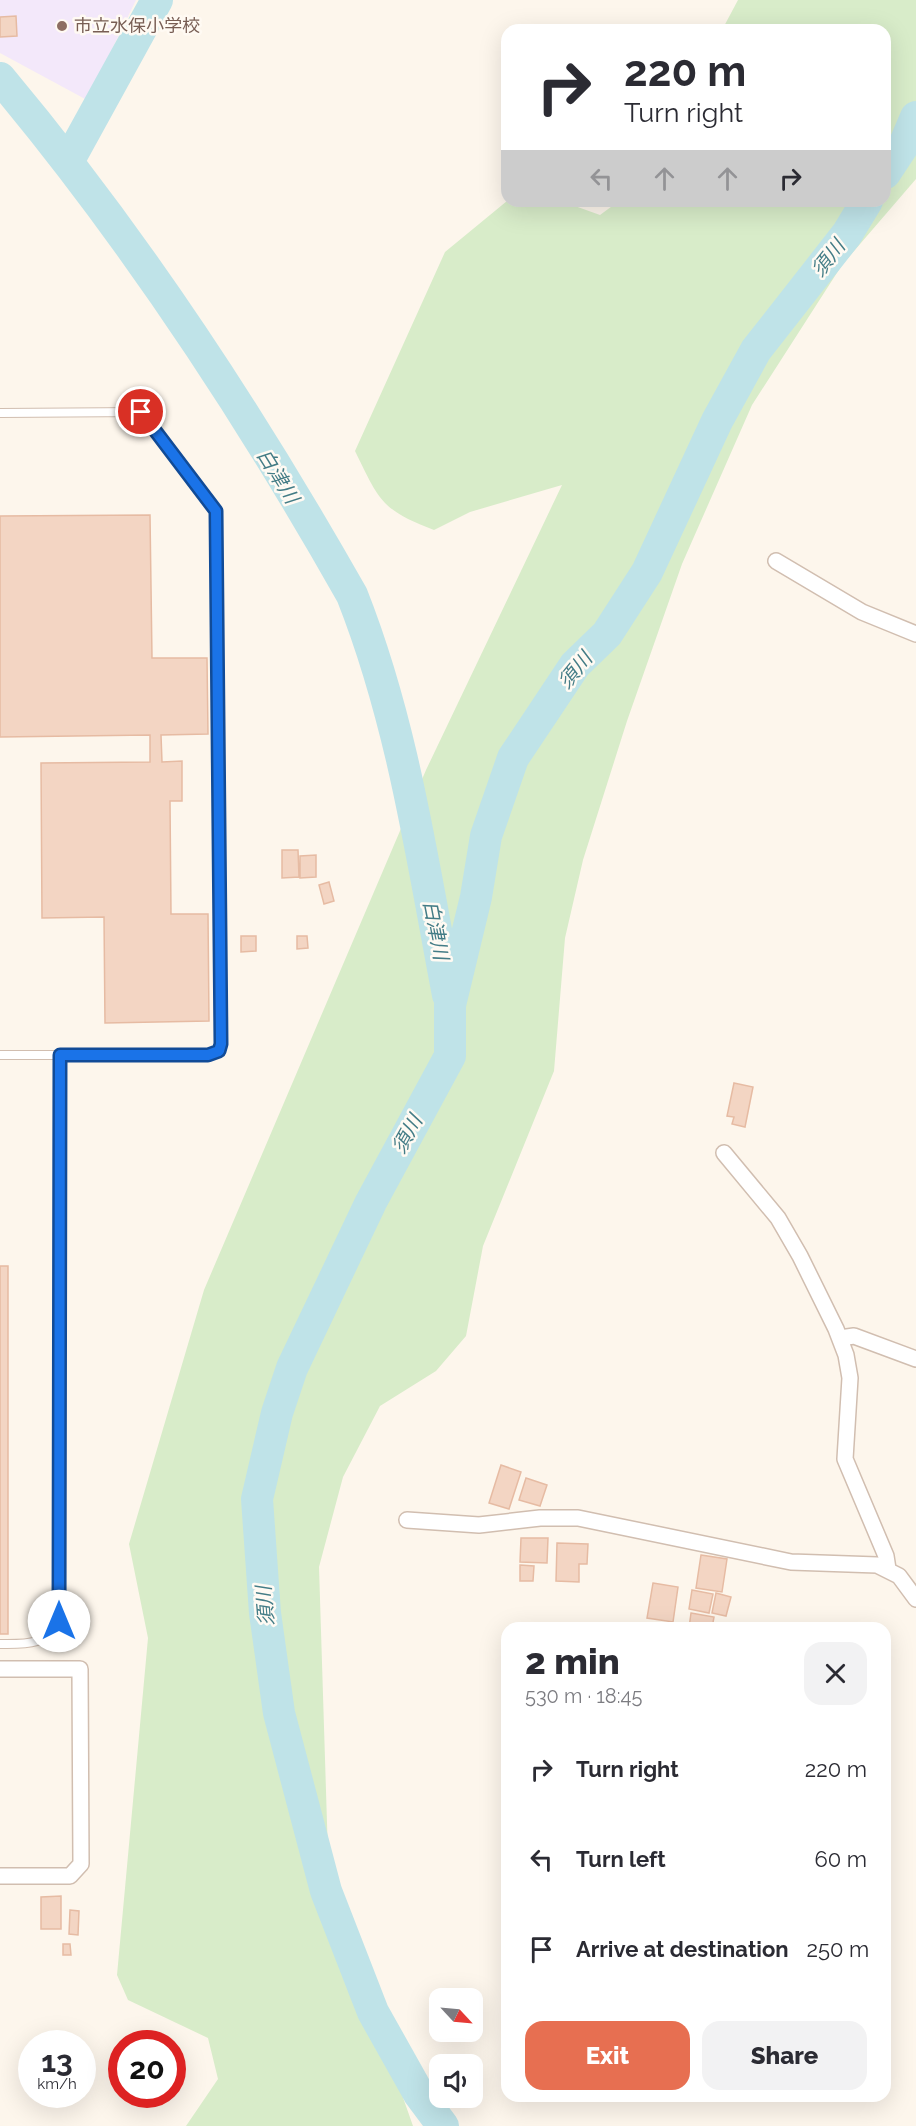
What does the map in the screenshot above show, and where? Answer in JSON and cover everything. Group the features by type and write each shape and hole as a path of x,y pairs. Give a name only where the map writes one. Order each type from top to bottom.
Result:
{"street":[{"path":"776,561 862,612 916,634"},
{"path":"724,1153 778,1218 825,1303 840,1338 850,1378 845,1459 886,1556 888,1569"},
{"path":"840,1338 854,1336 916,1359"},
{"path":"407,1520 479,1525 540,1518 578,1518 791,1562 877,1565 899,1576 916,1599"},
{"path":"0,1669 80,1669 81,1864 70,1876 0,1876"}],"lane":[{"path":"0,413 141,412 216,511 221,1044 219,1051 208,1055 0,1055"},
{"path":"0,1644 37,1643 54,1631 59,1621 60,1055"}],"shaded area":[{"name":"市立水保小学校","path":"0,0 136,0 87,100 0,53"}],"green space":[{"path":"738,0 916,0 916,179 842,265 752,405 682,564 627,721 583,860 565,938 554,1071 483,1246 466,1336 436,1371 380,1406 343,1477 319,1567 329,1887 413,2126 186,2126 218,2079 208,2038 128,2000 117,1975 148,1638 129,1544 204,1290 426,770 562,485 470,512 434,530 403,516 384,501 370,481 355,451 445,252 501,206 578,207 600,215 611,207 891,207 891,24 725,24"}],"building":[{"path":"16,16 17,36 0,37 0,17"},
{"path":"150,515 152,658 207,658 208,734 161,735 162,762 182,761 182,801 170,801 171,914 208,914 209,1021 105,1023 104,917 42,918 41,763 150,762 150,735 0,737 0,516"},
{"path":"282,850 298,850 299,877 282,878"},
{"path":"316,855 316,877 300,878 300,856"},
{"path":"329,882 334,901 324,904 319,885"},
{"path":"241,936 256,936 256,951 241,952"},
{"path":"297,936 307,936 308,948 297,949"},
{"path":"734,1083 753,1087 745,1127 732,1124 734,1117 727,1116"},
{"path":"0,1266 8,1266 8,1634 0,1634"},
{"path":"501,1465 521,1472 509,1509 489,1503"},
{"path":"526,1478 547,1485 540,1506 519,1500"},
{"path":"521,1538 548,1538 547,1563 520,1562"},
{"path":"557,1543 588,1544 587,1564 579,1564 579,1582 556,1581"},
{"path":"701,1555 727,1559 722,1592 696,1588"},
{"path":"520,1565 534,1566 533,1581 520,1581"},
{"path":"653,1583 678,1587 673,1622 647,1618"},
{"path":"692,1590 713,1594 709,1613 689,1609"},
{"path":"716,1593 731,1597 726,1616 712,1613"},
{"path":"691,1613 714,1617 713,1622 690,1622"},
{"path":"61,1896 61,1929 41,1929 41,1897"},
{"path":"70,1910 79,1911 78,1935 69,1934"},
{"path":"63,1944 70,1944 71,1955 63,1955"}],"waterway":[{"name":"白津川","path":"69,160 157,0"},
{"name":"白津川","path":"0,78 97,201 188,328 272,460 352,595 370,644 398,742 420,843 448,995"},
{"name":"須川","path":"891,164 905,143 916,117"},
{"name":"須川","path":"443,2126 419,2094 373,2012 326,1891 279,1713 265,1613 257,1499 277,1413 292,1368 371,1202 450,1056 450,1005 476,897 486,836 513,758 575,665 607,634 647,572 717,421 756,350 847,234 863,207"}],"place":[{"name":"市立水保小学校","path":"62,26"}],"route":[{"path":"59,1621 60,1055 208,1055 219,1051 221,1044 216,511 141,412"}]}
